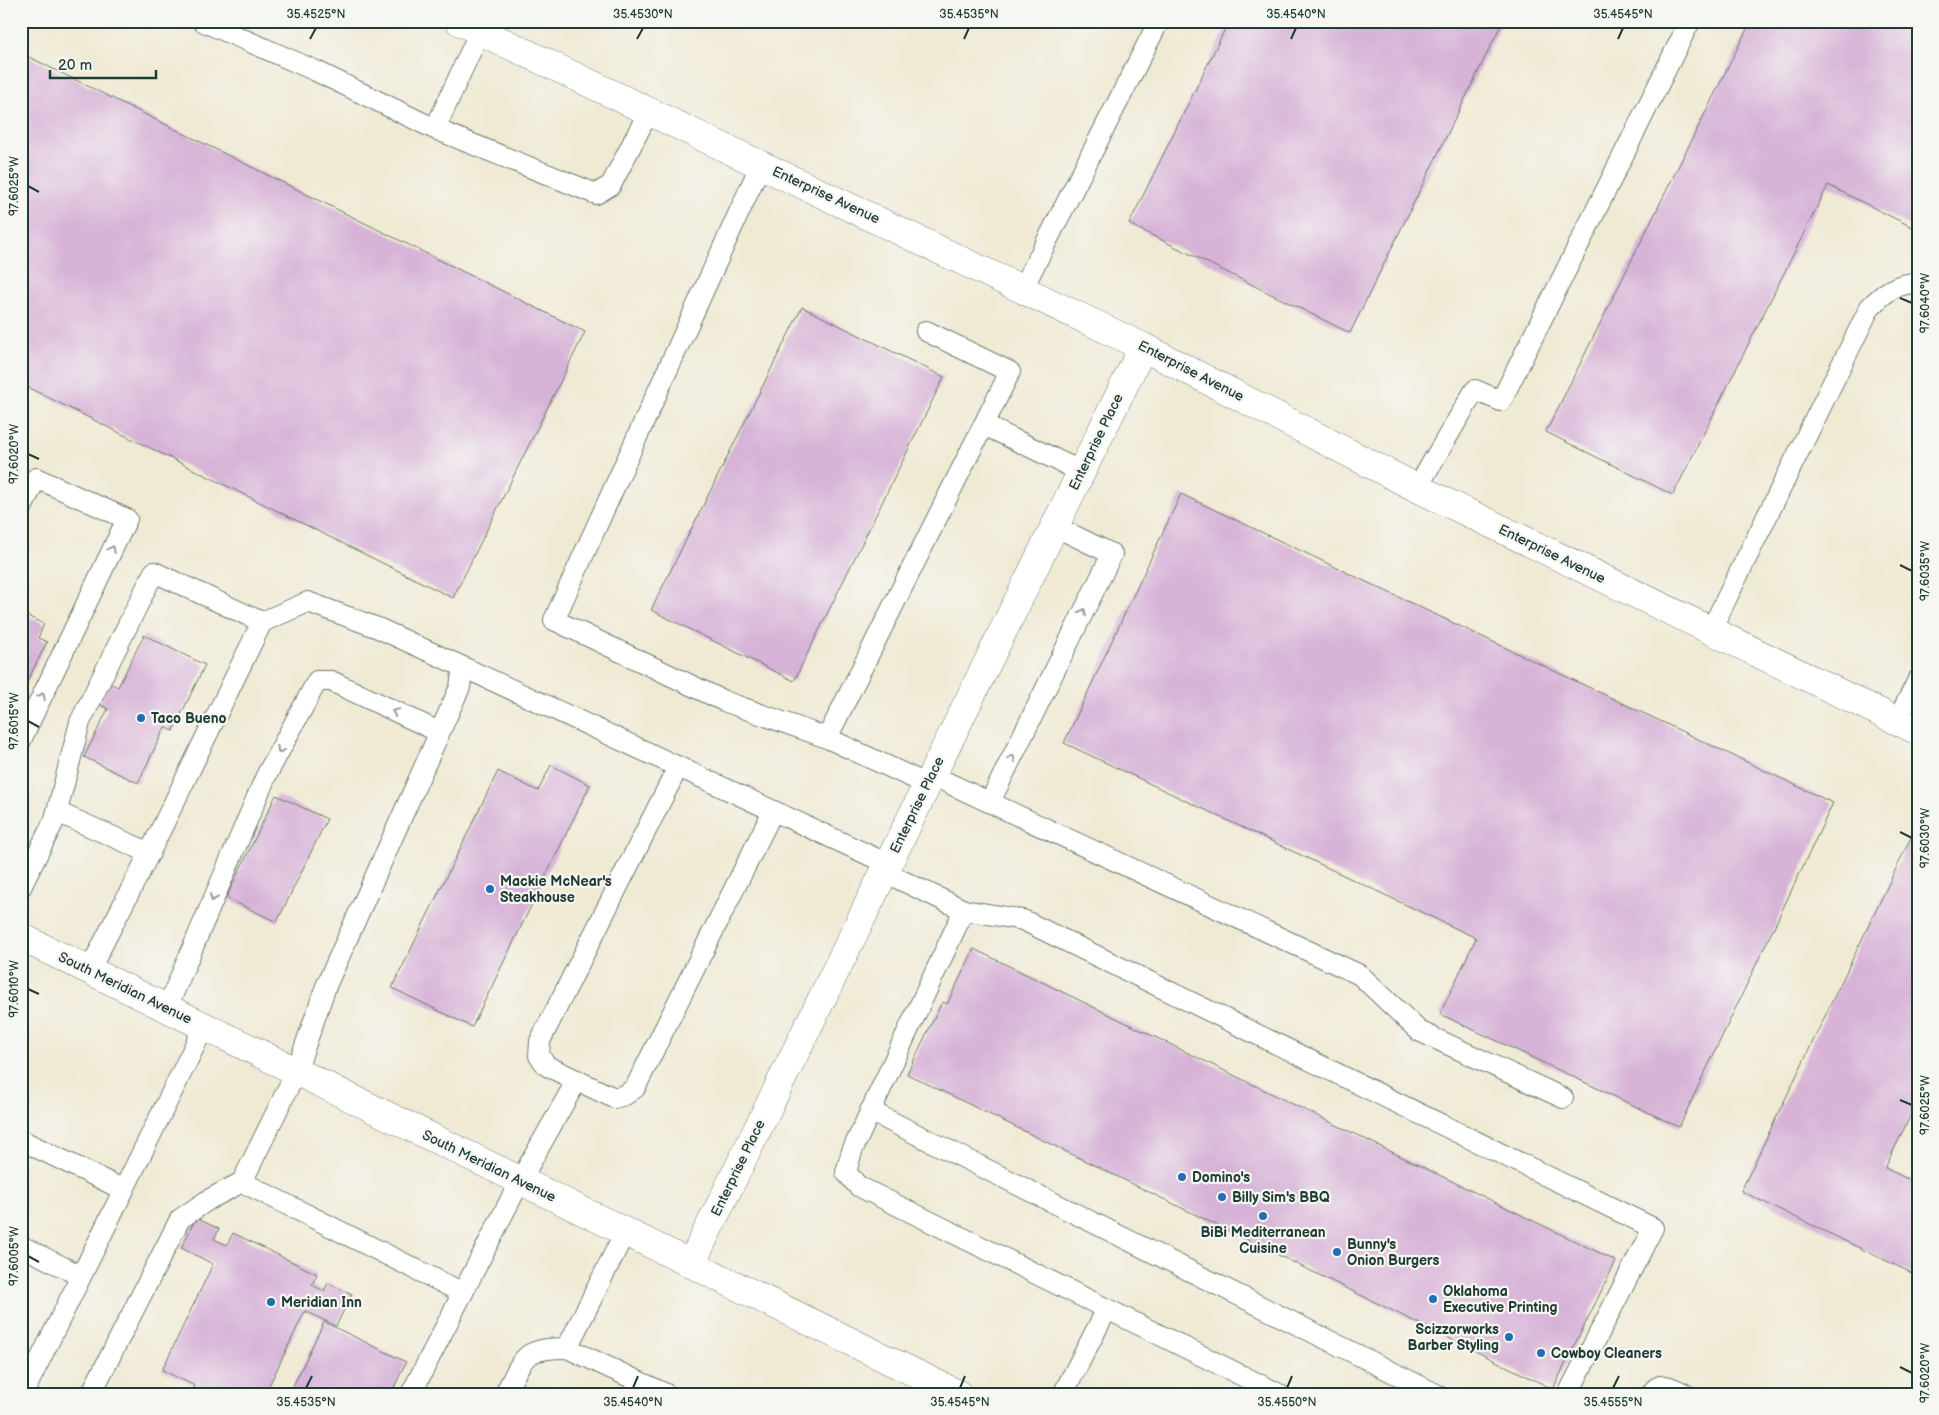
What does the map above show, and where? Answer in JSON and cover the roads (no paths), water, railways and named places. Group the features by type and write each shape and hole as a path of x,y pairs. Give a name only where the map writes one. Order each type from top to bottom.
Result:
{"street":[{"name":"Enterprise Avenue","path":"482,27 649,111 1143,347 1417,488 1908,726"},
{"name":"Enterprise Place","path":"691,1264 1143,347"},
{"name":"South Meridian Avenue","path":"21,937 691,1264 924,1386 958,1394"}],"lane":[{"path":"202,21 316,71 435,129 596,194 611,185 649,111"},
{"path":"1022,288 1159,21"},
{"path":"1417,488 1475,390 1501,401 1690,21"},
{"path":"435,129 482,27"},
{"path":"761,164 554,620 724,701 827,738 929,780 990,802 1360,976 1419,1031 1563,1098"},
{"path":"1711,630 1870,307 1886,290 1905,283 1918,283"},
{"path":"827,738 1010,372 926,331"},
{"path":"984,425 1082,472"},
{"path":"21,510 36,478 127,518 21,740"},
{"path":"990,802 1112,554 1054,526"},
{"path":"21,887 57,812 80,722 154,572 262,622"},
{"path":"89,971 150,853 262,622 308,602 378,628 773,811 964,910 1023,920 1653,1228 1568,1394"},
{"path":"91,1394 180,1219 208,1200 242,1182 296,1072 326,986 460,687 463,667"},
{"path":"1908,726 1918,680"},
{"path":"167,1008 266,776 317,681 332,681 439,732"},
{"path":"678,767 540,1041 539,1056 547,1066 614,1098 625,1095 635,1088 773,811"},
{"path":"57,812 150,853"},
{"path":"964,910 870,1111 852,1151 846,1172 858,1186 1279,1394"},
{"path":"23,1394 27,1369 81,1276 204,1027"},
{"path":"412,1394 520,1181 577,1080"},
{"path":"870,1111 1436,1394"},
{"path":"21,1140 124,1190"},
{"path":"242,1182 463,1293"},
{"path":"566,1348 625,1232"},
{"path":"21,1246 81,1276"},
{"path":"1063,1394 1107,1309"},
{"path":"505,1394 523,1358 533,1351 547,1348 566,1348 666,1394"},
{"path":"1651,1394 1657,1386 1662,1384 1685,1394"}],"place":[{"name":"Taco Bueno","path":"141,718"},
{"name":"Mackie McNear's Steakhouse","path":"490,889"},
{"name":"Domino's","path":"1182,1177"},
{"name":"Billy Sim's BBQ","path":"1222,1197"},
{"name":"BiBi Mediterranean Cuisine","path":"1263,1216"},
{"name":"Bunny's Onion Burgers","path":"1337,1252"},
{"name":"Oklahoma Executive Printing","path":"1433,1299"},
{"name":"Meridian Inn","path":"271,1302"},
{"name":"Scizzorworks Barber Styling","path":"1509,1337"},
{"name":"Cowboy Cleaners","path":"1541,1353"}]}
